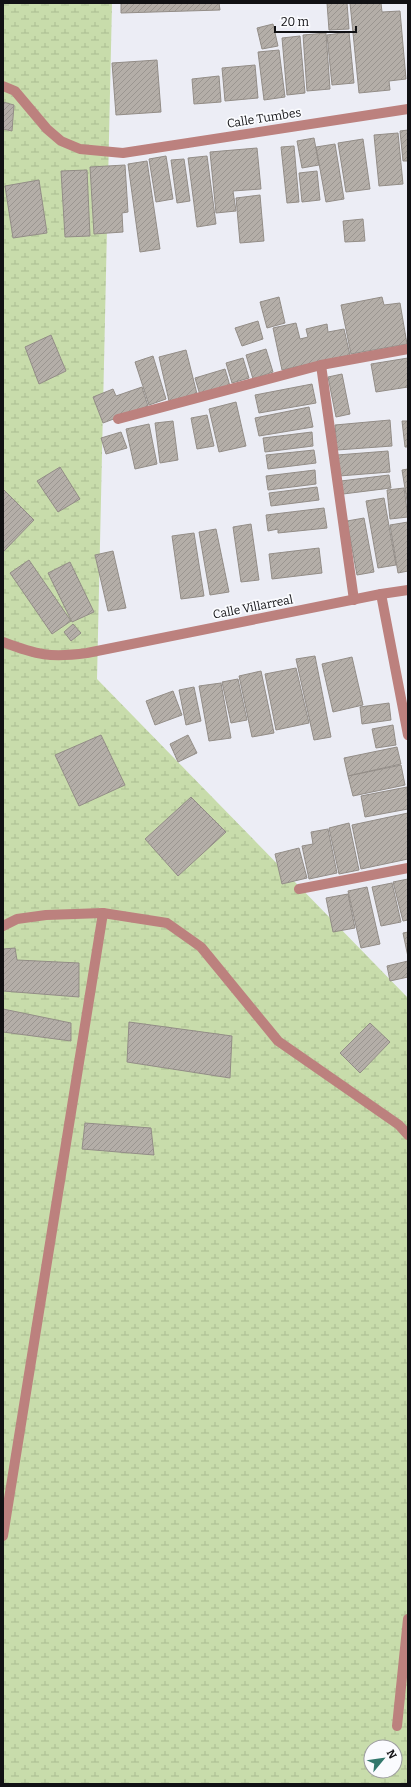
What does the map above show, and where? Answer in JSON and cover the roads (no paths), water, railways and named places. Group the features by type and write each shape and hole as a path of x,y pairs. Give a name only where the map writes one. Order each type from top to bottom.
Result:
{"street":[{"name":"Calle Tumbes","path":"3,86 16,91 47,129 61,141 80,149 123,153 408,109"},
{"path":"118,419 321,365 408,349"},
{"path":"321,365 354,600"},
{"name":"Calle Villarreal","path":"3,642 32,653 60,657 104,650 381,594 408,590"},
{"path":"381,594 408,735"},
{"path":"299,889 408,868"},
{"path":"3,926 17,919 46,915 103,913 167,923 201,947 278,1041 399,1125 408,1135"},
{"path":"3,1536 103,913"},
{"path":"399,1125 408,1118"},
{"path":"397,1726 408,1619"}]}
